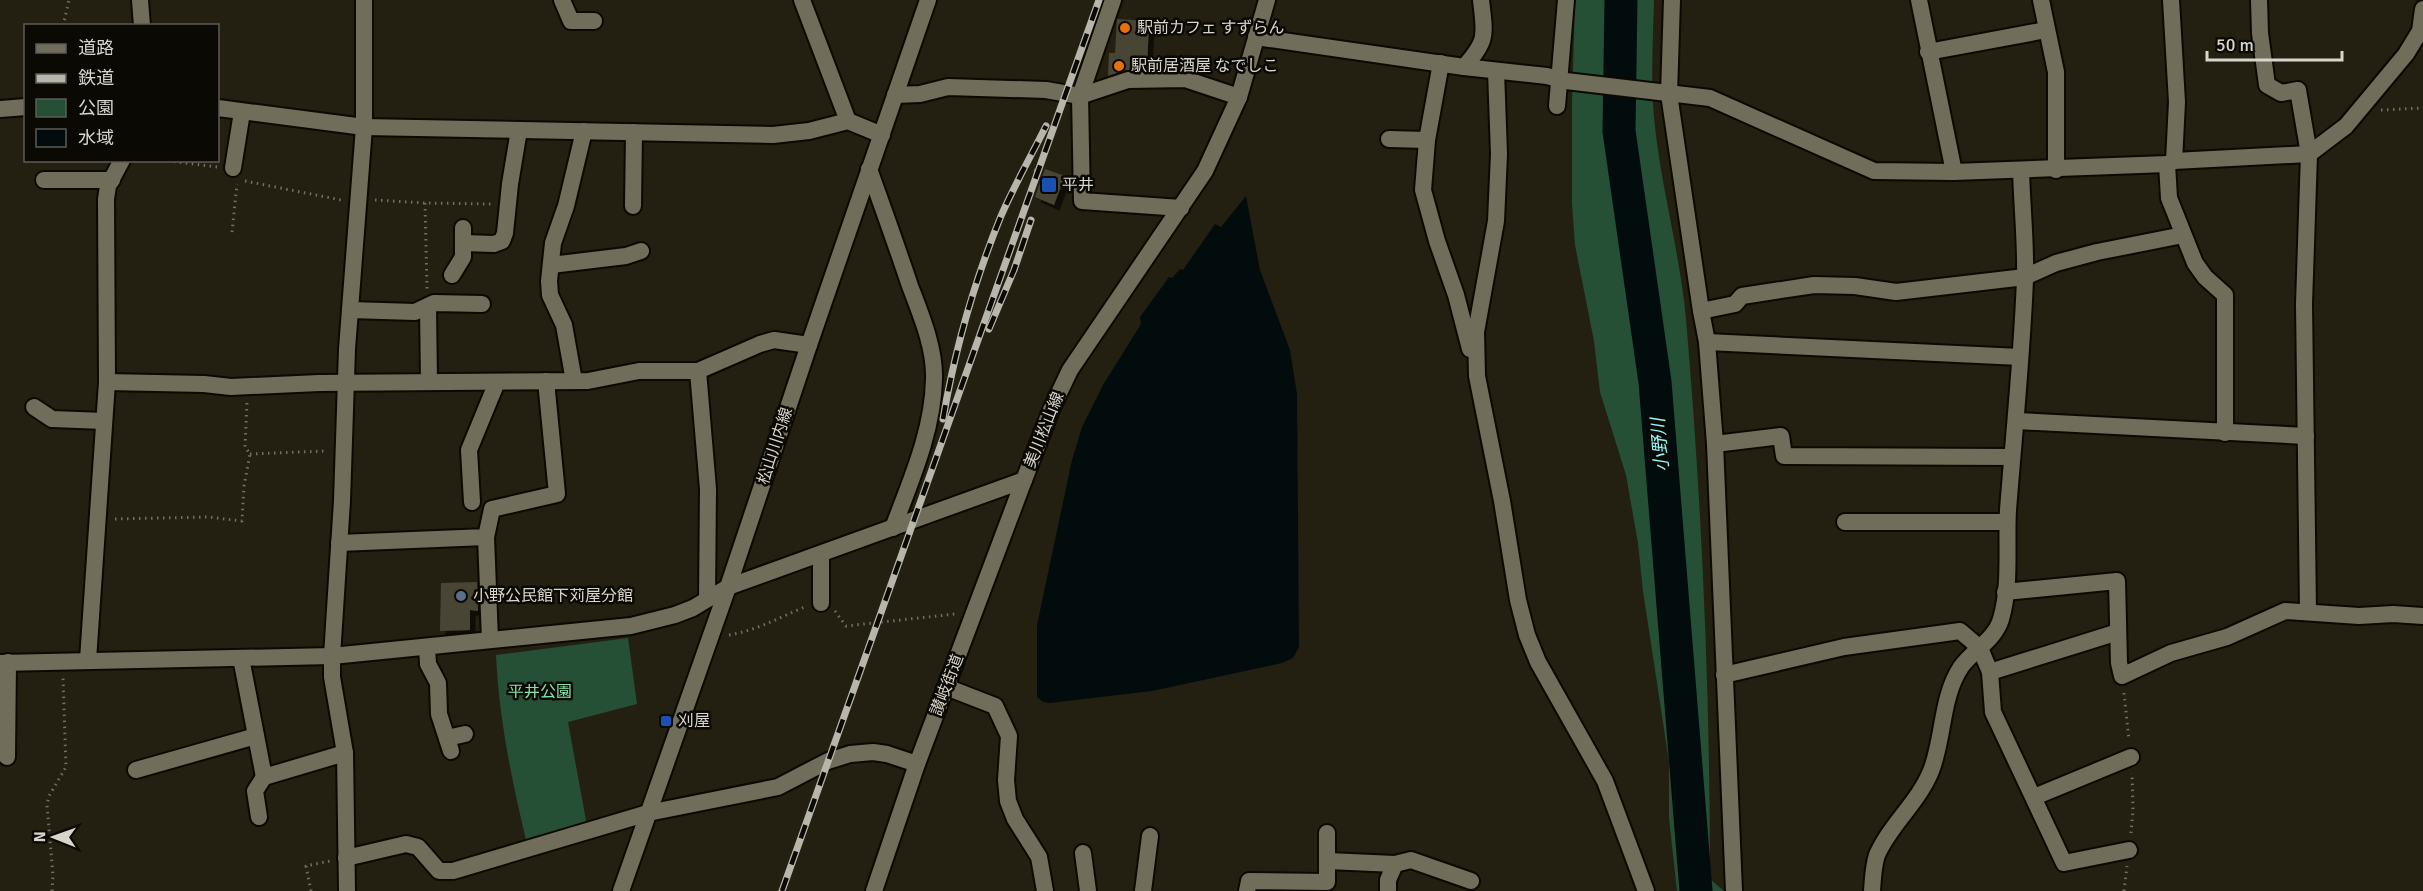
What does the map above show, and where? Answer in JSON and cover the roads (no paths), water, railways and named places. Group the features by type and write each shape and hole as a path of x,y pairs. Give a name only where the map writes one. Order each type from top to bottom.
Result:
{"street":[{"path":"140,0 142,24"},
{"path":"347,891 345,753 332,677 332,656 350,310 364,127 364,0"},
{"path":"562,0 571,21 594,21"},
{"path":"802,0 848,121"},
{"name":"松山川内線","path":"621,891 728,587 928,0"},
{"path":"1113,0 1080,96 1082,201 1181,208"},
{"name":"美川松山線","path":"4,663 332,656 632,626 675,615 728,587 1024,480 1051,410 1070,370 1205,171 1239,97 1267,0"},
{"path":"1464,67 1479,49 1485,34 1481,0"},
{"path":"1557,106 1563,81 1566,0"},
{"path":"1672,0 1666,93 1707,342 1715,444 1734,891"},
{"path":"1919,0 1954,172"},
{"path":"2041,0 2056,72 2056,170"},
{"path":"2171,0 2177,102 2169,198 2200,270 2225,295 2225,433"},
{"path":"2259,0 2260,33 2267,85 2281,93 2298,90 2309,154 2304,304 2308,611"},
{"path":"1256,37 1464,67 1547,76 1563,81 1710,98 1724,102 1874,171 1954,172 2056,170 2309,154 2335,136 2358,111 2406,54 2422,23"},
{"path":"1928,52 2046,30"},
{"path":"1441,63 1427,140 1423,190 1437,241 1456,295 1477,376 1502,501 1518,600 1527,635 1538,662 1605,781 1646,891"},
{"path":"1477,376 1476,332 1496,221 1498,154 1496,71"},
{"path":"896,95 920,94 948,87 1046,90 1080,96 1128,80 1185,79 1239,97"},
{"path":"0,109 24,107"},
{"path":"219,108 364,127 773,135 809,131 848,121 882,135"},
{"path":"233,168 242,111"},
{"path":"452,275 463,257 463,236 494,244 502,241 506,233 519,130"},
{"path":"574,381 564,325 550,295 551,265 553,243 566,206 584,131"},
{"path":"633,206 634,132"},
{"path":"1389,139 1427,140"},
{"path":"88,660 107,382 106,199 108,186 121,162"},
{"path":"870,169 921,316 934,377 930,414 922,451 893,528"},
{"path":"1872,891 1877,855 1930,774 1938,750 1951,686 1962,666 1993,635 2001,619 2005,592 2007,522 2017,421 2025,278 2021,170"},
{"path":"44,180 112,180"},
{"path":"1701,311 1735,304 1742,296 1814,285 1855,286 1896,292 2025,278 2056,263 2097,252 2183,235"},
{"path":"551,265 626,256 641,251"},
{"path":"350,310 415,312 434,303 482,304"},
{"path":"428,306 429,382"},
{"path":"107,382 248,387 346,383 588,381 639,371 698,371 767,342 786,340 809,345"},
{"path":"1707,342 2020,357"},
{"path":"698,371 708,489 707,599"},
{"path":"490,640 486,537 492,509 556,494 546,381"},
{"path":"472,502 470,450 497,382"},
{"path":"34,407 52,419 104,421"},
{"path":"2017,421 2306,436"},
{"path":"1715,444 1781,436 1784,456 2013,458"},
{"name":"讃岐街道","path":"874,891 917,764 1024,480"},
{"path":"1845,522 2007,522"},
{"path":"339,543 486,537"},
{"path":"821,554 821,603"},
{"path":"2005,592 2117,581 2122,676 2171,653 2227,637 2285,610 2359,616 2393,614 2423,616"},
{"path":"1724,675 1844,647 1960,632 1980,648 1990,672 1993,712 2064,863 2129,850"},
{"path":"1990,672 2118,632"},
{"path":"427,647 428,664 438,684 439,714 449,745 465,734"},
{"path":"241,658 264,777 255,792 259,817"},
{"path":"4,663 7,757"},
{"path":"946,687 995,706 1009,736 1006,780 1008,801 1015,819 1039,857 1045,891"},
{"path":"136,770 256,736"},
{"path":"346,858 406,844 418,847 439,871 453,872 648,813 778,787 828,760 850,754 873,752 887,754 917,764"},
{"path":"264,777 345,753"},
{"path":"2034,797 2131,757"},
{"path":"1247,891 1249,881 1327,882 1327,832"},
{"path":"1143,891 1150,836"},
{"path":"1083,853 1088,891"},
{"path":"1328,861 1395,864 1411,860 1471,881"},
{"path":"1388,891 1388,880 1395,864"}],"water":[{"path":"1246,196 1260,270 1290,350 1297,394 1299,647 1293,658 1282,663 1152,691 1043,702 1037,697 1037,625 1072,460 1082,427 1103,385 1141,324 1140,317 1169,277 1172,278 1180,269 1183,270 1215,224 1221,227"}],"waterway":[{"name":"小野川","path":"1621,0 1619,131 1655,382 1696,891"}],"railway":[{"path":"782,891 1099,0"},
{"path":"943,419 953,367 982,266 1006,205 1046,126"},
{"path":"989,329 1014,270 1031,220"}],"place":[{"name":"駅前カフェ すずらん","path":"1125,28"},
{"name":"駅前居酒屋 なでしこ","path":"1119,66"},
{"name":"平井","path":"1049,185"},
{"name":"小野公民館下苅屋分館","path":"461,596"},
{"name":"刈屋","path":"666,721"}],"park label":[{"name":"平井公園","path":"540,692"}]}
